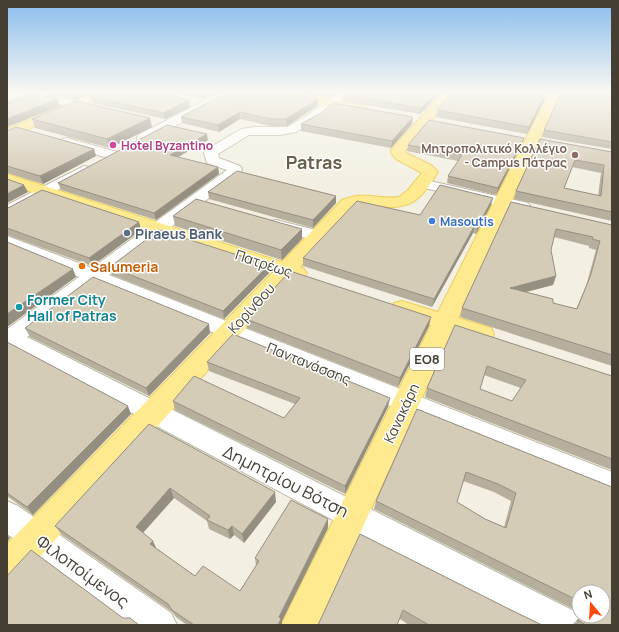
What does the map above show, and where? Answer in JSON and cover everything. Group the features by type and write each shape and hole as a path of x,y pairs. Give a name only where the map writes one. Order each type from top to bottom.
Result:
{"main road":[{"path":"7,134 35,122"},
{"name":"Κορίνθου","path":"7,568 351,202 368,198 387,202 404,201 408,199 428,174 429,170 401,156 397,151 416,122"},
{"path":"431,122 439,124"},
{"name":"Κανακάρη","path":"299,625 532,141 538,122"},
{"name":"Πατρέως","path":"7,179 312,278"},
{"path":"386,302 498,339"}],"street":[{"path":"155,122 188,130"},
{"path":"7,211 173,122"},
{"path":"8,339 160,229 202,204 235,170 232,167 214,162 210,156 211,153 231,140 251,130 262,129 280,132 291,130 304,122"},
{"path":"20,129 41,135"},
{"path":"216,136 231,140"},
{"path":"55,139 112,155"},
{"path":"421,183 539,210"},
{"path":"259,220 318,236"},
{"name":"Παντανάσσης","path":"7,241 612,485"},
{"name":"Δημητρίου Βότση","path":"8,339 566,625"},
{"name":"Φιλοποίμενος","path":"7,516 159,625"}],"building":[{"path":"45,122 141,122 107,139"},
{"path":"206,122 222,122 218,125"},
{"path":"304,122 408,122 392,141 301,124"},
{"path":"427,122 442,122 524,138 498,188 448,176 462,155 408,145"},
{"path":"505,122 531,122 529,127"},
{"path":"548,122 612,122 612,142 544,130"},
{"path":"167,125 207,134 170,155 218,167 154,213 58,183"},
{"path":"16,127 94,149 40,176 7,166 7,131"},
{"path":"540,139 612,152 612,212 516,191","holes":["575,160 604,165 601,196 564,188"]},
{"path":"237,171 336,196 313,220 208,192"},
{"path":"7,179 24,185 7,194"},
{"path":"440,185 493,198 478,226 475,225 434,299 303,258 357,201 420,215"},
{"path":"42,190 139,222 89,258 7,228 7,208"},
{"path":"196,199 302,229 281,250 173,216"},
{"path":"511,202 612,225 612,355 462,308","holes":["556,229 593,237 592,239 600,241 590,277 577,309 553,303 553,299 510,288 556,276 551,250"]},
{"path":"159,230 269,265 223,311 110,267"},
{"path":"7,242 73,269 7,314"},
{"path":"290,271 431,317 400,378 246,319"},
{"path":"93,277 209,324 146,388 25,328"},
{"path":"455,325 612,376 612,459 427,388","holes":["487,366 526,380 512,401 480,389"]},
{"path":"233,334 390,398 345,486 173,401 194,376 284,418 300,398 207,362"},
{"path":"7,342 128,406 27,507 7,493"},
{"path":"417,409 612,487 612,625 584,624 611,624 611,584 571,584 571,597 376,501","holes":["466,472 498,484 516,493 506,528 485,519 457,502"]},
{"path":"149,424 275,492 242,534 232,526 228,530 207,520 210,516 170,488 136,527 153,541 150,544 195,576 203,566 240,591 259,561 255,558 291,500 328,519 279,617 281,619 278,625 194,625 172,610 168,604 55,526"},
{"path":"360,534 542,625 429,625 403,610 397,625 318,625"},
{"path":"31,550 123,618 130,618 139,625 7,625 7,576"}],"place":[{"name":"Hotel Byzantino","path":"113,145"},
{"name":"Μητροπολιτικό Κολλέγιο - Campus Πάτρας","path":"575,155"},
{"name":"Masoutis","path":"432,221"},
{"name":"Piraeus Bank","path":"127,233"},
{"name":"Salumeria","path":"82,266"},
{"name":"Former City Hall of Patras","path":"19,307"}],"district":[{"name":"Patras","path":"314,162"}]}
